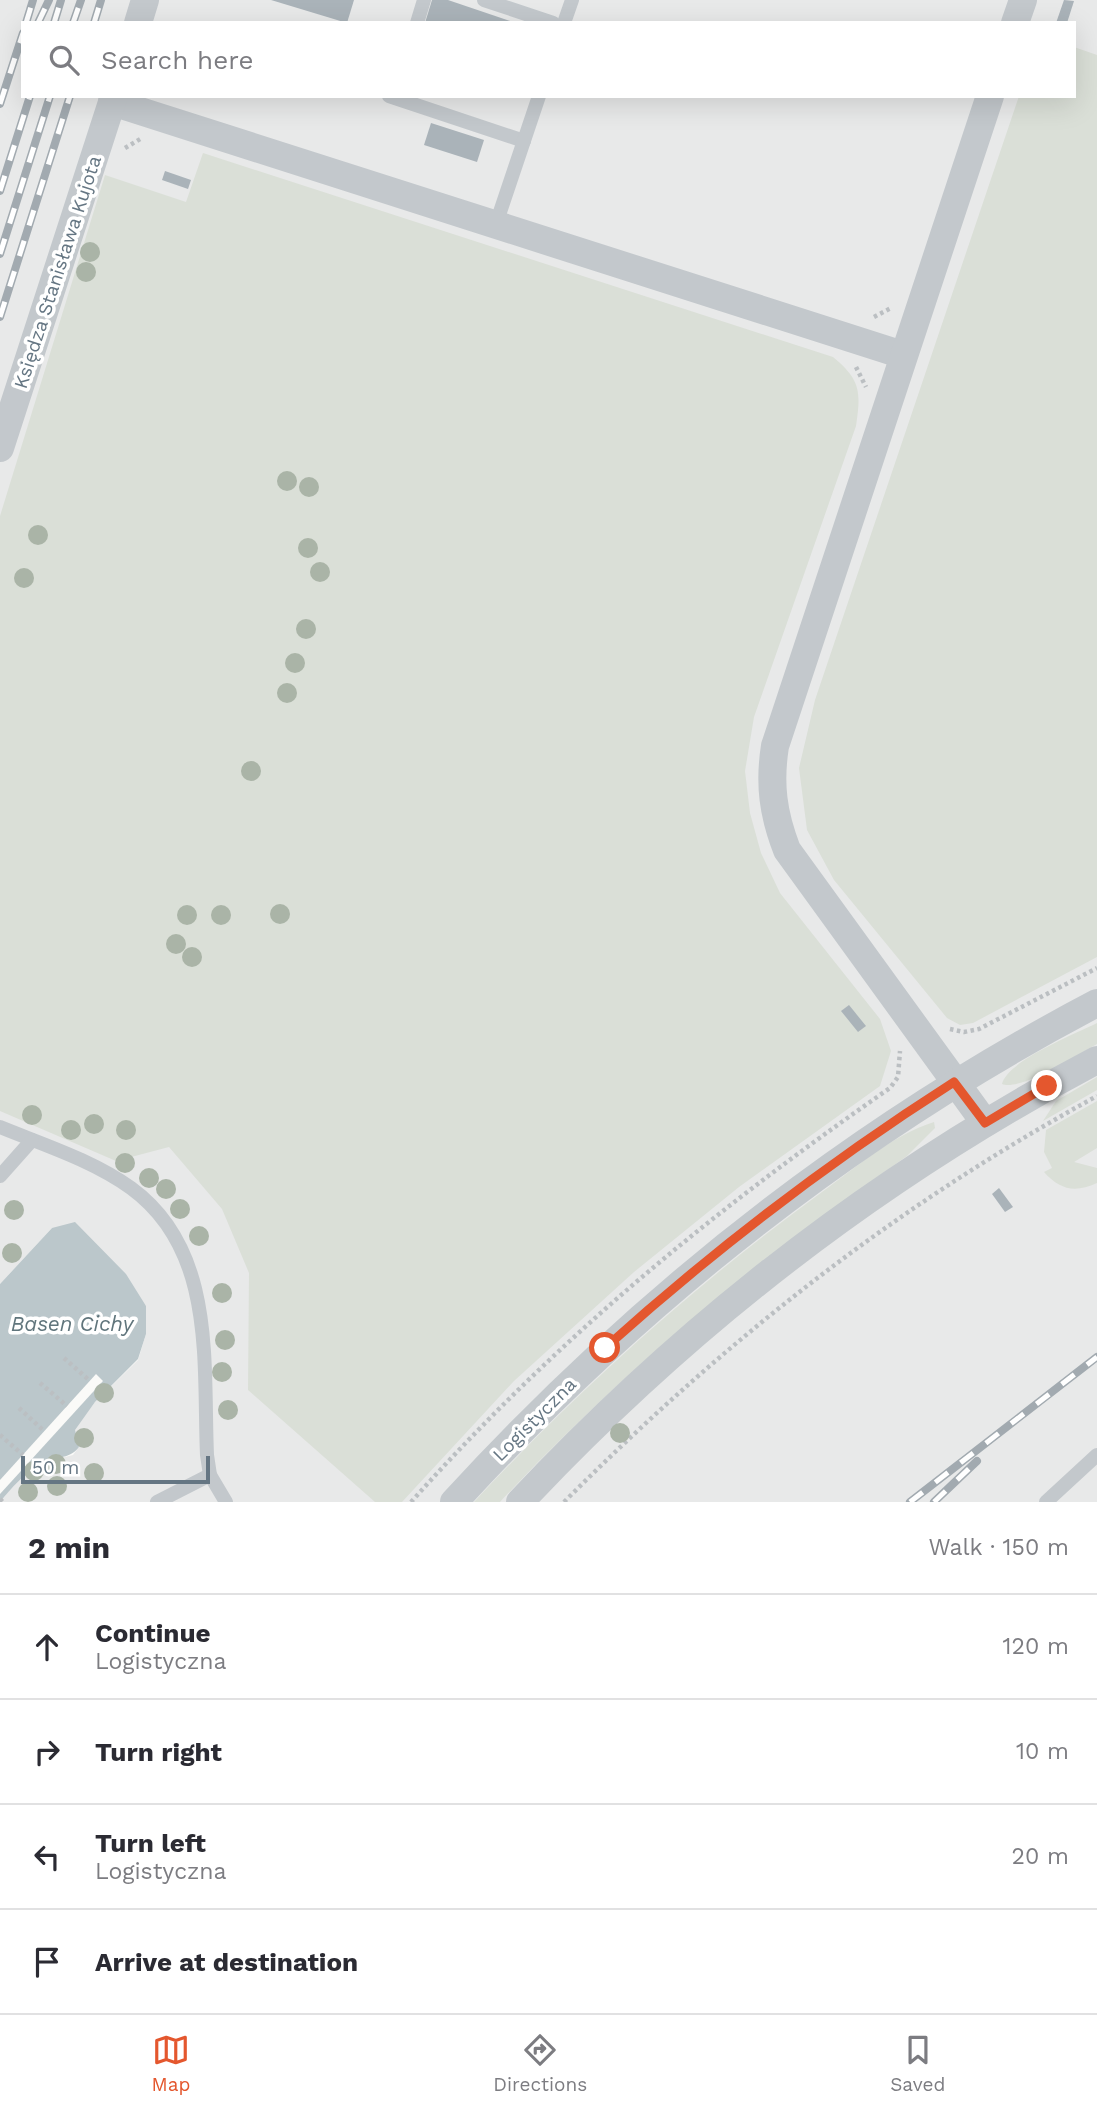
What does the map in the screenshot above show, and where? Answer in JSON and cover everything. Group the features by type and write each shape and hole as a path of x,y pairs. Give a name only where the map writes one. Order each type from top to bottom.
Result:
{"street":[{"path":"139,21 145,0"},
{"path":"1016,21 1023,0"},
{"path":"985,1123 804,878 787,850 777,825 771,794 775,746 989,98"},
{"path":"113,99 903,355"},
{"name":"Księdza Stanisława Kujota","path":"0,449 113,99"},
{"name":"Logistyczna","path":"454,1502 575,1377 671,1290 822,1171 954,1082 1097,1003"},
{"path":"520,1502 616,1405 737,1298 868,1198 985,1123 1097,1059"}],"lane":[{"path":"417,21 424,0"},
{"path":"484,0 547,21"},
{"path":"565,21 572,0"},
{"path":"395,98 524,141"},
{"path":"496,224 538,98"},
{"path":"0,1127 107,1173 131,1188 155,1208 185,1252 194,1275 199,1303 210,1475 226,1502"},
{"path":"0,1176 33,1140"},
{"path":"1046,1502 1097,1455"},
{"path":"157,1502 210,1475"}],"path":[{"path":"119,153 135,141 149,137"},
{"path":"870,318 886,312 900,300"},
{"path":"848,359 864,379 867,398"},
{"path":"944,1026 958,1031 979,1029 1097,968"},
{"path":"957,1038 958,1031"},
{"path":"411,1502 514,1391 589,1320 740,1195 890,1087 901,1072 898,1039"},
{"path":"564,1502 641,1425 803,1286 884,1227 968,1172 1097,1096"},
{"path":"64,1358 90,1381"},
{"path":"40,1383 66,1406"},
{"path":"19,1408 44,1431"},
{"path":"0,1435 23,1455"}],"shaded area":[{"path":"0,0 1097,0 1097,1502 0,1502 19,1478 41,1463 73,1455 79,1447 74,1430 95,1402 138,1360 146,1334 146,1306 52,1228 0,1284"},
{"path":"1076,48 1097,55 1097,957 973,1023 960,1025 947,1018 834,880 807,830 799,768 815,700 1018,98 1076,98"},
{"path":"203,153 833,357 849,373 857,387 856,426 754,717 745,771 750,813 761,853 780,893 880,1019 891,1051 880,1086 739,1187 634,1272 514,1381 402,1502 375,1502 248,1390 249,1273 222,1209 169,1147 116,1161 0,1111 0,516 105,175 186,202"},
{"path":"1097,1023 1097,1044 1022,1083 1002,1084 1007,1075 1028,1057"},
{"path":"1097,1077 1097,1090 1043,1121 1056,1101"},
{"path":"1097,1101 1097,1148 1074,1162 1097,1168 1097,1183 1075,1189 1062,1186 1044,1172 1052,1168 1044,1152 1046,1130"},
{"path":"934,1122 935,1128 907,1156 745,1276 644,1361 547,1453 500,1502 474,1502 555,1418 684,1300 875,1152"}],"water":[{"name":"Basen Cichy","path":"75,1222 126,1274 146,1306 146,1334 138,1359 95,1402 75,1430 79,1447 66,1456 46,1461 34,1468 18,1481 0,1502 0,1284 52,1228"}],"pier":[{"path":"96,1374 103,1381 0,1494 0,1480"}],"building":[{"path":"271,0 354,0 348,21"},
{"path":"432,0 448,0 510,21 426,21"},
{"path":"1064,0 1074,1 1068,21 1057,21"},
{"path":"431,123 484,140 477,162 424,145"},
{"path":"165,171 191,180 188,189 162,180"},
{"path":"849,1005 866,1026 858,1032 841,1011"},
{"path":"999,1188 1013,1207 1005,1212 992,1194"}],"railway":[{"path":"27,21 33,0"},
{"path":"39,21 49,0"},
{"path":"55,21 61,0"},
{"path":"74,21 81,0"},
{"path":"95,21 101,0"},
{"path":"0,104 21,39"},
{"path":"0,191 29,98"},
{"path":"0,254 49,98"},
{"path":"0,317 69,98"},
{"path":"910,1502 1097,1357"},
{"path":"934,1502 977,1461"}],"route":[{"path":"605,1348 671,1290 822,1171 954,1082 985,1123 1047,1086"}]}
